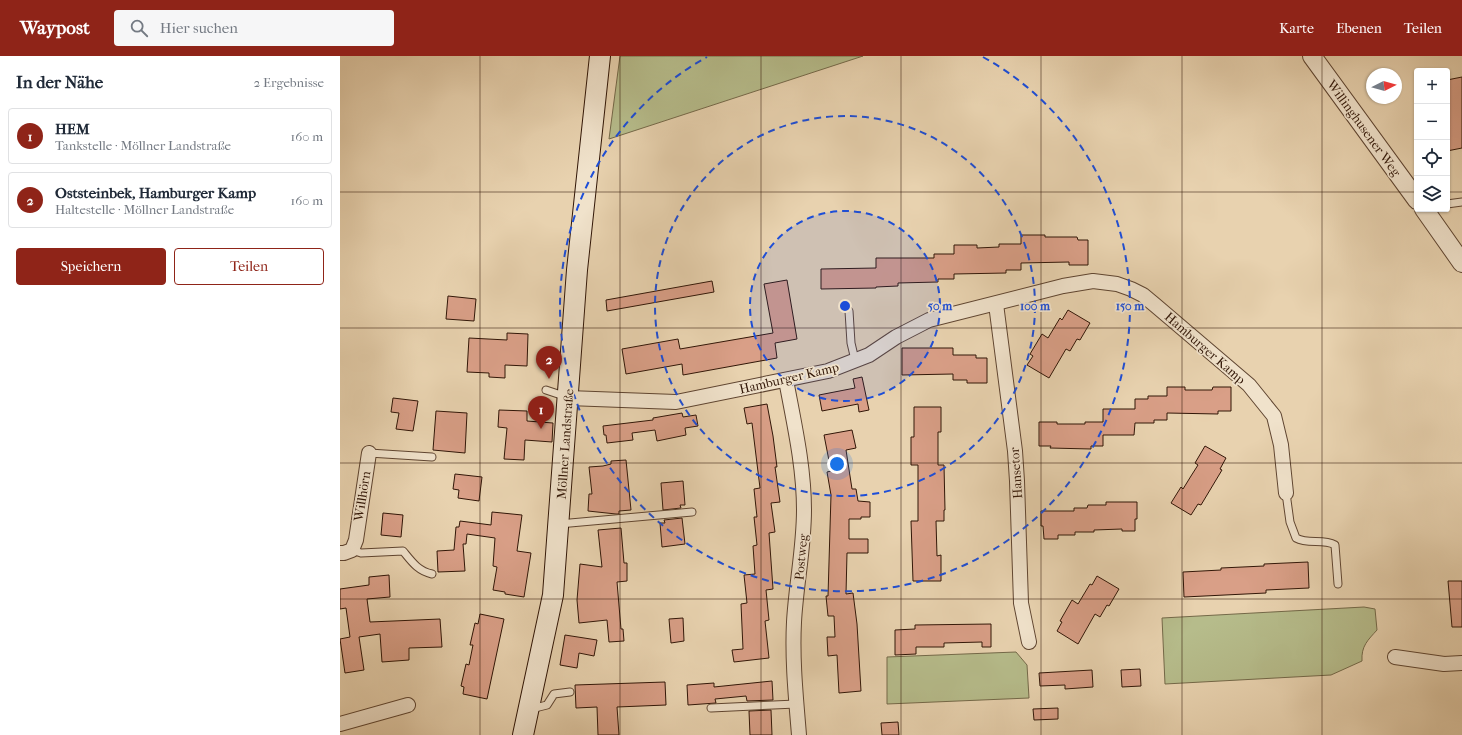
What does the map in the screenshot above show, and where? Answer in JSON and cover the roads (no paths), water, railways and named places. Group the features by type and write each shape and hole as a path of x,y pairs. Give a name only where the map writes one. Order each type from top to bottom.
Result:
{"main road":[{"name":"Möllner Landstraße","path":"523,735 553,595 577,270 600,56"}],"street":[{"name":"Willinghusener Weg","path":"1312,56 1414,196"},
{"path":"1428,212 1462,263"},
{"name":"Hamburger Kamp","path":"568,398 676,402 786,380 828,371 870,355 896,337 929,320 1063,286 1093,281 1118,284 1143,295 1249,386 1274,416 1281,446 1286,493"},
{"name":"Hansetor","path":"996,304 1015,451 1021,603 1029,642"},
{"name":"Postweg","path":"786,380 803,474 804,510 802,548 794,622 794,663 799,735"},
{"name":"Willhörn","path":"346,551 356,540 369,453"},
{"path":"1395,657 1444,664 1462,663"},
{"path":"340,724 408,705"}],"lane":[{"path":"1450,204 1462,202"},
{"path":"849,311 851,343 855,360"},
{"path":"546,390 568,398"},
{"path":"369,453 432,456"},
{"path":"1286,493 1290,522 1296,538 1302,541 1330,542 1335,545 1338,584"},
{"path":"559,524 692,512"},
{"path":"346,551 361,553 403,551 416,567 425,573 432,574"},
{"path":"528,710 547,705 554,694 570,692"},
{"path":"711,708 796,704"}],"place":[{"name":"Oststeinbek, Hamburger Kamp","path":"549,379"},
{"name":"HEM","path":"541,429"}]}
